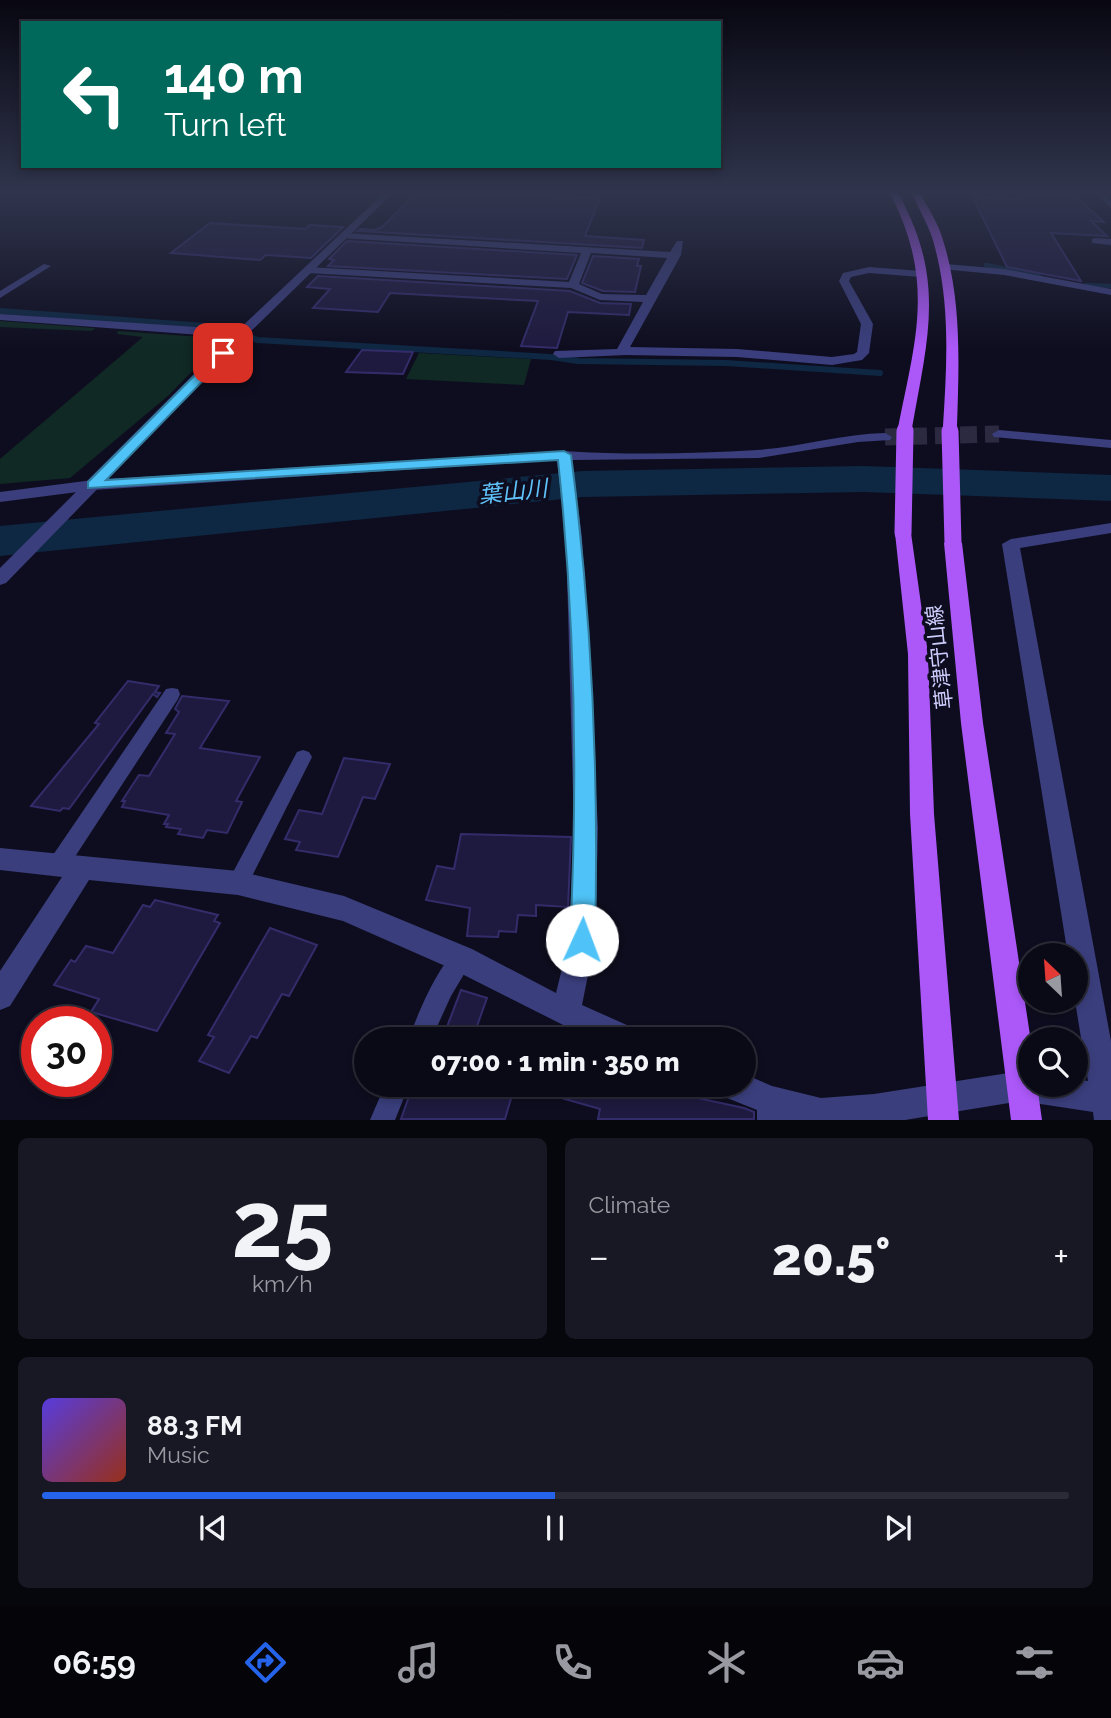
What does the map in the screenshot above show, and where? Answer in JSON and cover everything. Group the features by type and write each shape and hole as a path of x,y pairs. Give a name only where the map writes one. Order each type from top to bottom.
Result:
{"main road":[{"name":"草津守山線","path":"916,245 925,309 905,428 903,533 918,654 922,814 943,1109"},
{"name":"草津守山線","path":"940,245 946,267 954,373 950,426 953,543 972,723 1018,1064"},
{"name":"草津守山線","path":"1023,1097 1027,1119"}],"street":[{"path":"3,576 241,334 333,245"},
{"path":"505,245 587,250 678,249 622,351"},
{"path":"573,285 587,250"},
{"path":"946,267 1004,272 1111,292"},
{"path":"308,270 573,285 600,297 652,299"},
{"path":"559,354 615,354 622,351 737,353 832,361 858,357 863,353 867,324 844,281 847,275 869,270 921,274"},
{"path":"0,317 241,334"},
{"path":"999,434 1111,444"},
{"path":"0,497 90,488 564,455 595,457 759,454 858,438 885,437"},
{"path":"564,455 574,532 586,828 582,940 566,1013"},
{"path":"1069,1097 1109,1106 1011,544 1111,528"},
{"path":"0,859 238,883 344,909 461,959 598,1027"},
{"path":"0,996 71,866"},
{"path":"752,1097 772,1110 821,1113 874,1109 943,1109 1018,1087"}],"lane":[{"path":"0,295 47,266"},
{"path":"71,866 172,694"},
{"path":"238,883 303,757"},
{"path":"425,1027 443,988 461,959"},
{"path":"382,1119 392,1097"}],"green space":[{"path":"0,321 96,329 90,331 0,327"},
{"path":"118,331 201,337 208,339 214,349 169,395 70,478 0,484 0,459 143,337 117,334"},
{"path":"419,353 531,359 524,385 406,379"}],"building":[{"path":"181,245 324,245 311,258 266,255 260,260 171,253"},
{"path":"343,245 417,245 577,255 567,279 328,266 334,260 329,259"},
{"path":"596,245 643,245 642,248"},
{"path":"996,245 1059,245 1081,281 1007,267"},
{"path":"593,256 639,259 637,266 641,266 635,292 603,291 582,283"},
{"path":"318,276 570,291 600,303 631,304 629,315 568,312 557,348 521,346 538,301 390,293 378,312 313,308 330,289 307,287"},
{"path":"362,350 413,352 403,374 346,372"},
{"path":"128,681 159,686 155,692 160,693 157,697 153,694 69,809 63,808 60,811 31,806 99,724 95,723"},
{"path":"182,696 229,701 200,748 260,757 236,801 242,802 227,833 207,830 203,838 178,834 181,829 166,827 168,824 164,824 169,815 122,807 125,801 122,801 139,775 149,776 175,734 166,733 179,712 175,709"},
{"path":"344,758 390,764 375,799 363,797 338,857 296,850 300,842 285,839 299,810 322,814"},
{"path":"461,834 571,837 568,907 536,905 536,916 518,915 516,932 499,931 498,937 467,936 470,908 426,900 437,866 454,869"},
{"path":"155,900 218,915 214,921 220,923 157,1031 112,1018 112,1006 95,1006 99,999 54,985 71,960 75,962 86,946 113,953 143,905 150,907"},
{"path":"270,928 317,945 289,996 282,994 257,1038 251,1036 229,1073 199,1061 214,1037 208,1035"},
{"path":"461,990 487,998 477,1027 447,1027"},
{"path":"409,1097 511,1097 505,1119 401,1119"},
{"path":"558,1097 693,1097 744,1108 754,1112 754,1119 598,1119 600,1109"}],"waterway":[{"path":"986,265 1039,276"},
{"path":"1086,285 1111,286"},
{"path":"0,311 233,328 257,340 551,357 578,361 726,363 880,373"},
{"name":"葉山川","path":"0,541 583,484 864,479 1111,488"}],"tunnel":[{"path":"885,437 999,434"}],"route":[{"path":"223,353 93,485 177,482 368,467 510,461 564,455 574,538 586,828 582,940"}]}
